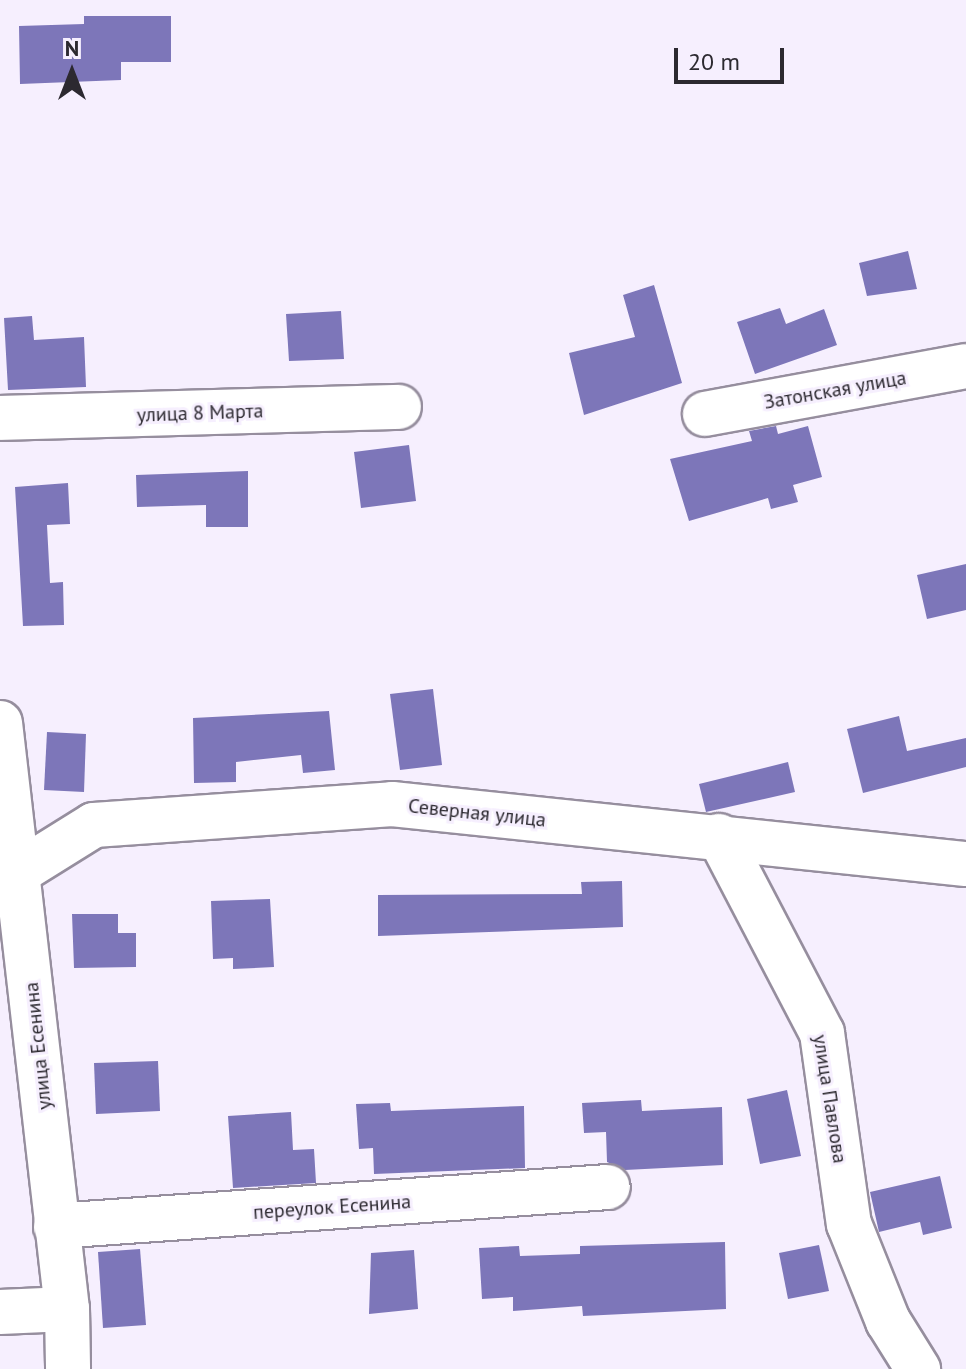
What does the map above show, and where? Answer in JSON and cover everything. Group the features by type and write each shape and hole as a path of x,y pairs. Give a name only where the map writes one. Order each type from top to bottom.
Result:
{"street":[{"name":"Затонская улица","path":"705,414 966,366"},
{"name":"улица 8 Марта","path":"0,418 399,407"},
{"name":"улица Есенина","path":"0,723 10,870 67,1309 68,1369"},
{"name":"Северная улица","path":"10,870 94,825 392,804 966,864"},
{"name":"улица Павлова","path":"719,836 822,1033 849,1224 888,1321 918,1369"},
{"name":"переулок Есенина","path":"56,1226 608,1187"},
{"path":"0,1312 67,1309"}],"building":[{"path":"84,16 171,16 171,62 121,62 121,80 20,84 19,26 84,24"},
{"path":"908,251 917,289 867,296 859,263"},
{"path":"654,285 682,383 584,415 569,353 635,337 623,295"},
{"path":"780,308 786,324 824,309 837,345 755,374 737,322"},
{"path":"341,311 344,359 289,361 286,314"},
{"path":"32,316 34,340 84,337 86,387 8,390 4,318"},
{"path":"776,426 778,434 808,426 822,477 793,485 798,502 771,509 768,498 689,521 670,459 752,441 749,431"},
{"path":"409,445 416,501 361,508 354,452"},
{"path":"248,471 248,527 206,527 206,505 137,507 136,475"},
{"path":"68,483 70,524 47,525 50,583 63,582 64,625 23,626 15,487"},
{"path":"966,564 966,610 927,619 917,575"},
{"path":"433,689 442,765 400,770 390,694"},
{"path":"329,711 335,770 303,773 301,755 236,762 236,782 194,783 193,718"},
{"path":"899,716 907,751 966,738 966,767 863,793 847,729"},
{"path":"47,732 86,734 84,792 44,790"},
{"path":"788,762 795,792 706,812 699,784"},
{"path":"622,881 623,927 378,936 378,895 582,894 581,882"},
{"path":"270,899 274,967 233,969 233,958 213,959 211,901"},
{"path":"72,914 118,914 118,933 136,933 136,967 74,968"},
{"path":"158,1061 160,1111 96,1114 94,1063"},
{"path":"787,1090 801,1156 760,1164 747,1099"},
{"path":"641,1100 642,1111 722,1107 723,1165 625,1170 607,1162 606,1132 584,1133 582,1103"},
{"path":"390,1103 391,1111 524,1106 525,1168 374,1174 373,1148 359,1149 356,1104"},
{"path":"291,1112 293,1150 314,1149 316,1183 233,1188 228,1116"},
{"path":"940,1176 952,1228 923,1235 920,1222 879,1232 870,1192"},
{"path":"725,1242 726,1309 583,1316 582,1306 513,1311 513,1297 482,1299 479,1248 519,1246 520,1256 580,1254 580,1246"},
{"path":"819,1245 829,1291 788,1299 779,1253"},
{"path":"140,1249 146,1325 103,1328 98,1252"},
{"path":"414,1250 418,1309 369,1314 371,1253"}]}
